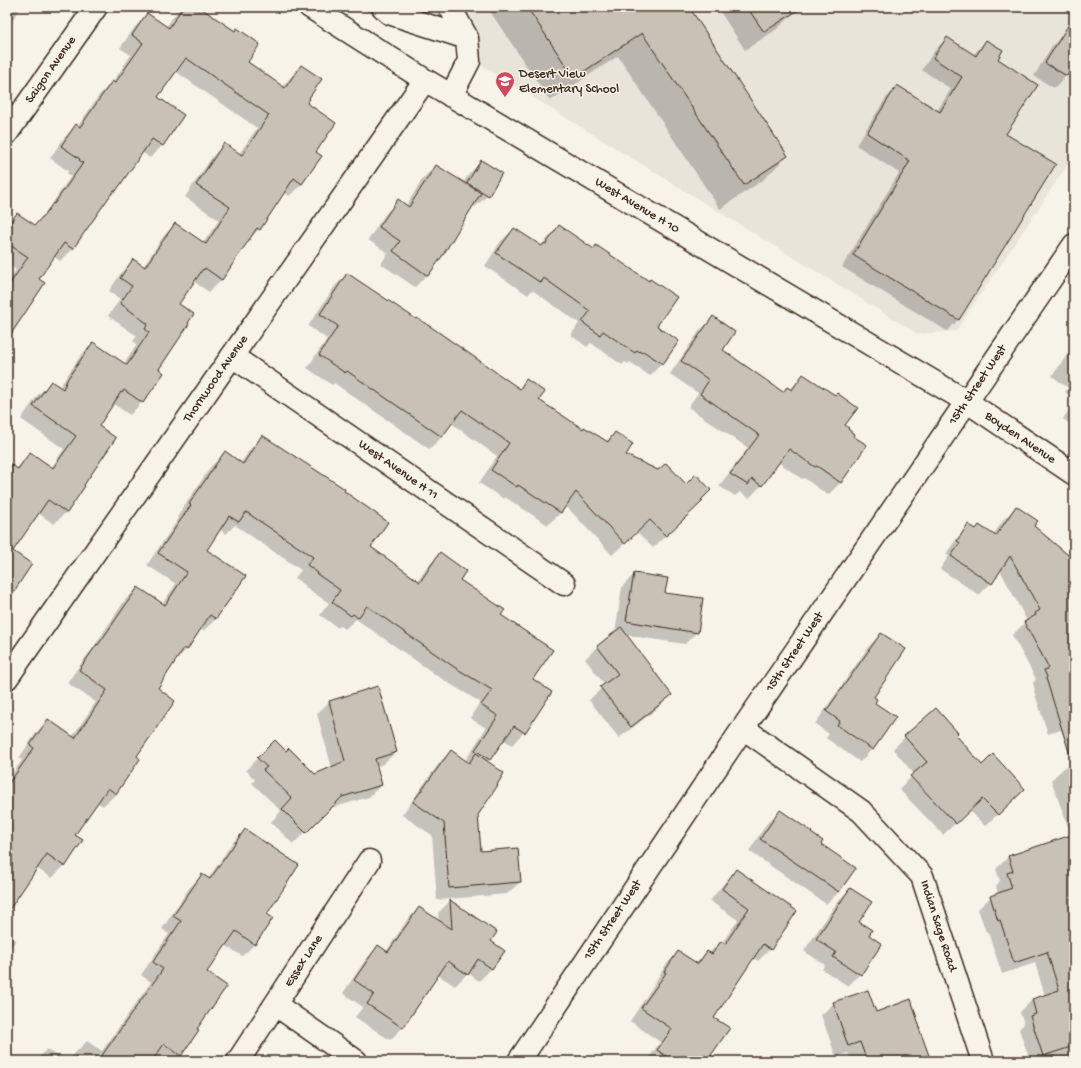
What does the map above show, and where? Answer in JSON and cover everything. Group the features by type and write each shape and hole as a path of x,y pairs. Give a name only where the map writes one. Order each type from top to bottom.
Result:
{"street":[{"name":"Saigon Avenue","path":"7,133 96,7"},
{"name":"West Avenue H 10","path":"310,7 451,96 966,401"},
{"path":"383,7 389,13 467,38"},
{"path":"450,7 467,38 469,62 451,96"},
{"name":"Thornwood Avenue","path":"7,678 425,80"},
{"name":"15th Street West","path":"519,1061 743,728 1074,245"},
{"name":"West Avenue H 11","path":"232,356 564,584"},
{"name":"Boyden Avenue","path":"966,401 1074,474"},
{"name":"Indian Sage Road","path":"743,728 861,811 922,876 982,1061"},
{"name":"Essex Lane","path":"238,1061 369,861"},
{"path":"276,1005 356,1061"}],"shaded area":[{"path":"386,7 1074,7 1074,155 956,331 918,334"}],"building":[{"path":"183,7 199,7 235,31 237,28 260,44 248,62 285,88 301,65 322,79 307,103 336,123 316,152 322,156 302,184 294,178 260,230 257,228 222,280 205,268 204,270 203,269 179,304 194,314 159,369 164,373 143,403 124,390 122,393 121,392 99,426 116,438 67,513 48,500 13,551 32,564 7,602 7,462 18,469 30,452 53,468 76,436 33,406 51,381 63,389 68,378 93,342 127,365 149,332 145,329 148,324 120,303 132,286 120,278 133,259 145,267 175,223 206,244 230,207 196,185 224,143 242,155 269,115 186,58 158,97 184,115 163,146 152,139 73,249 64,243 39,279 45,283 7,340 7,288 28,257 7,243 7,227 17,213 35,225 53,203 54,204 83,163 79,160 80,159 61,146 76,124 80,127 112,81 115,83 143,43 132,35 147,13 169,28"},
{"path":"527,7 689,7 788,156 744,185 642,33 574,78"},
{"path":"747,7 803,7 764,32"},
{"path":"1074,16 1074,65 1067,76 1045,63"},
{"path":"947,37 976,56 986,40 1003,50 998,59 1038,85 1006,134 1056,164 959,320 853,255 910,161 867,133 897,85 940,112 962,77 933,58"},
{"path":"481,160 502,173 489,196 467,183"},
{"path":"436,165 481,193 443,255 428,276 393,251 400,241 379,227 398,199 409,207"},
{"path":"559,225 594,249 596,245 649,281 650,279 677,297 657,326 679,341 663,364 643,351 642,353 637,350 635,353 603,331 600,335 582,322 590,311 544,278 541,283 496,253 514,228 542,246 544,243 546,244"},
{"path":"347,273 416,319 417,318 434,329 520,389 526,379 545,392 539,400 583,429 584,427 608,442 615,432 633,444 626,455 658,470 666,463 686,484 696,474 711,490 701,500 703,501 666,536 650,520 625,544 576,492 561,513 518,485 517,487 491,470 509,443 462,410 442,437 347,371 345,373 319,355 338,326 320,314"},
{"path":"713,316 735,332 723,350 783,392 787,387 792,390 803,374 835,395 837,393 858,408 845,425 854,434 853,436 867,445 841,483 789,449 762,486 752,479 748,485 730,474 759,435 700,394 709,380 681,361"},
{"path":"262,435 345,489 344,491 388,522 371,547 420,582 440,552 466,571 460,580 505,610 501,615 553,650 533,679 552,692 525,733 514,726 490,760 475,750 498,716 481,705 492,690 454,667 367,606 358,618 353,614 351,616 332,602 340,590 307,565 313,557 246,512 239,522 229,516 207,550 246,576 216,619 210,615 187,650 184,648 158,688 175,701 137,756 140,759 116,794 108,788 75,835 83,840 65,867 47,854 7,913 7,786 34,748 30,745 48,719 75,738 107,690 79,670 138,587 165,605 187,572 158,553 191,505 189,504 225,451 243,464"},
{"path":"1016,506 1038,521 1034,526 1074,560 1074,752 1069,752 1046,678 1047,677 1044,670 1049,668 1024,622 1036,615 1035,613 1040,610 1010,556 992,584 951,556 960,543 957,541 968,524 976,529 979,525 996,536"},
{"path":"634,573 668,578 665,593 703,598 698,633 626,621"},
{"path":"621,627 672,695 631,727 600,687 618,674 597,646"},
{"path":"881,633 906,649 874,697 877,699 875,703 896,717 873,750 837,725 840,721 826,711"},
{"path":"378,686 397,752 375,759 382,785 342,797 306,833 282,809 292,798 263,770 267,767 257,758 275,740 286,751 289,748 315,774 345,761 329,701"},
{"path":"936,708 958,733 956,735 982,765 993,754 1025,789 998,815 982,799 956,824 910,776 927,762 904,736"},
{"path":"451,750 469,763 476,753 504,773 498,785 478,815 481,851 518,848 521,882 449,888 444,823 413,802"},
{"path":"780,810 823,841 821,844 856,868 839,892 760,839"},
{"path":"245,829 299,865 267,914 273,918 255,945 236,931 207,972 227,986 197,1029 199,1030 181,1056 164,1044 152,1061 98,1061 163,969 153,962 181,921 173,916 202,874 210,879"},
{"path":"1074,834 1074,1046 1043,1056 1030,1016 1036,1014 1032,999 1059,990 1047,952 1014,963 1000,920 998,921 990,896 1012,888 1007,873 1013,871 1008,856"},
{"path":"736,869 797,911 771,950 763,944 714,1018 730,1028 707,1061 673,1061 657,1050 672,1029 641,1008 666,973 664,972 678,951 698,964 707,951 712,954 721,941 725,944 749,908 722,889"},
{"path":"850,888 872,902 859,922 872,930 869,935 882,944 861,975 833,957 836,952 816,939"},
{"path":"450,900 497,932 491,941 505,951 492,969 478,959 468,975 448,961 403,1028 367,1004 374,994 354,980 378,945 388,952 419,907 452,929"},
{"path":"868,990 876,1012 911,999 919,1028 931,1061 867,1061 860,1042 848,1046 833,1002"}],"place":[{"name":"Desert View Elementary School","path":"505,98"}]}
